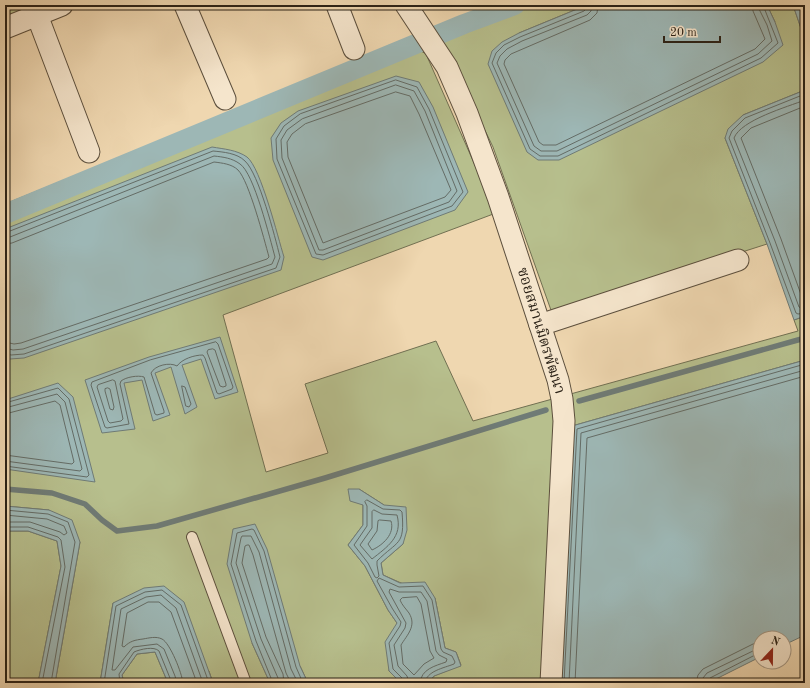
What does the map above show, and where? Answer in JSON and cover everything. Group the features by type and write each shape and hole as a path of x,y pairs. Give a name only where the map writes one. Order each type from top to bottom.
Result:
{"street":[{"path":"5,28 62,5"},
{"path":"185,5 225,99"},
{"path":"337,5 354,49"},
{"name":"ซอยสมานมิตรพัฒนา","path":"406,5 447,67 467,113 493,183 558,380 562,399 564,421 550,683"},
{"path":"37,15 89,152"},
{"path":"540,325 738,260"}],"lane":[{"path":"192,537 246,683"}],"green space":[{"path":"5,5 27,5 29,10 5,20"},
{"path":"501,5 587,5 519,33 775,22 767,5 793,5 805,40 805,90 743,115 725,138 767,244 552,313 493,147 436,29"},
{"path":"406,42 426,54 496,213 223,315 266,472 328,453 305,384 436,341 473,421 798,331 794,320 805,316 805,360 572,426 543,683 428,683 434,676 461,665 456,652 445,648 435,598 383,575 381,563 403,544 384,505 359,489 363,505 363,525 348,545 365,566 388,610 397,623 389,671 401,683 308,683 300,666 252,643 270,683 213,683 209,671 113,603 100,683 55,683 80,542 49,510 5,506 5,204"},
{"path":"5,531 28,531 57,541 61,566 38,683 5,683"},
{"path":"155,652 168,683 124,683 122,675 137,654"}],"water":[{"path":"587,5 767,5 783,45 763,62 559,160 538,160 527,152 488,64 492,51 502,42 519,33"},
{"path":"793,5 805,5 805,40"},
{"path":"396,76 419,82 433,107 468,192 455,210 323,260 312,257 273,160 271,138 281,123 298,111"},
{"path":"805,90 805,316 794,320 767,244 725,138 728,129 743,115"},
{"path":"212,147 239,153 247,157 252,164 263,188 284,257 281,270 24,358 10,359 5,356 5,229"},
{"path":"220,337 238,392 215,399 201,359 182,365 197,407 185,414 171,367 155,373 170,415 153,421 142,380 124,383 135,429 102,433 85,380 149,357"},
{"path":"805,360 805,635 792,641 792,630 752,630 752,661 708,683 560,683 572,426"},
{"path":"58,383 73,397 95,482 5,469 5,400"},
{"path":"348,489 359,489 384,505 406,507 407,530 403,544 381,563 383,575 400,583 425,582 435,598 445,648 456,652 461,666 434,676 428,683 401,683 389,671 385,642 397,623 388,610 365,566 348,545 363,525 363,505 350,501"},
{"path":"5,506 49,510 72,520 80,542 55,683 38,683 61,566 57,541 28,531 5,531"},
{"path":"255,524 267,549 300,666 308,683 270,683 252,643 227,564 233,529"},
{"path":"164,586 184,602 213,683 168,683 155,652 137,654 122,675 124,683 100,683 113,603 144,588"}],"waterway":[{"path":"5,214 464,24 515,5"},
{"path":"579,401 805,338"},
{"path":"5,489 52,493 85,504 102,520 117,531 157,526 325,478 546,410"}]}
